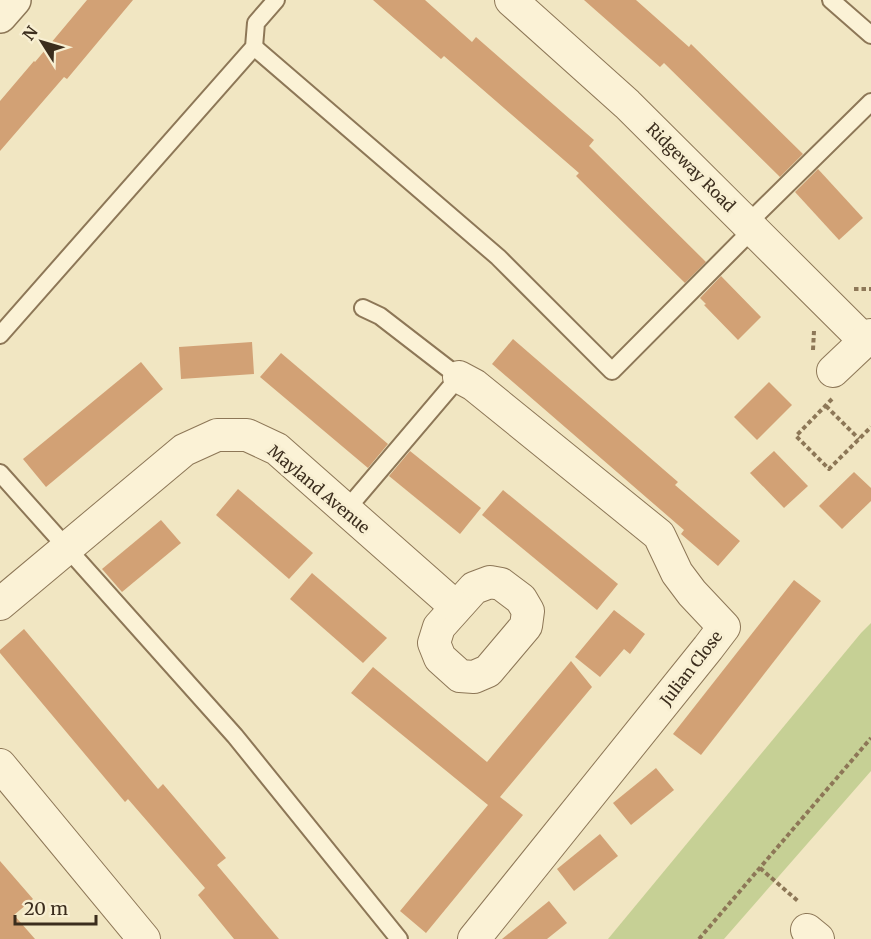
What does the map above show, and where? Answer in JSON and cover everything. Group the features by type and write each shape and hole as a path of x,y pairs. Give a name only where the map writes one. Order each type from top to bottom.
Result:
{"street":[{"path":"0,16 14,0"},
{"name":"Ridgeway Road","path":"511,0 627,104 868,338 828,374"},
{"name":"Julian Close","path":"459,377 474,384 659,535 677,573 692,593 724,627 474,939"},
{"name":"Mayland Avenue","path":"0,604 184,450 217,435 247,435 277,449 456,607"},
{"path":"0,765 144,939"}],"lane":[{"path":"0,335 254,48 256,23 276,0"},
{"path":"831,0 871,35"},
{"path":"254,48 498,257 612,371 871,102"},
{"path":"346,510 459,377 380,316 363,308"},
{"path":"0,473 235,736 399,939"}],"path":[{"path":"814,323 828,374 826,406 796,436 829,469 871,427"},
{"path":"826,406 859,439"},
{"path":"699,939 871,738"},
{"path":"760,868 815,915 813,934"}],"green space":[{"path":"871,623 871,771 724,939 608,939 861,633"}],"building":[{"path":"87,0 133,0 67,79 64,77 0,151 0,101"},
{"path":"373,0 425,0 472,42 476,37 594,140 589,146 706,262 685,283 576,176 579,173 444,56 441,59"},
{"path":"584,0 636,0 689,47 691,44 803,154 780,177 664,63 660,67"},
{"path":"818,169 863,218 839,240 795,192"},
{"path":"721,276 761,317 738,340 700,298"},
{"path":"513,339 678,482 675,485 740,541 718,566 681,534 684,530 492,364"},
{"path":"252,342 254,374 181,379 179,347"},
{"path":"281,353 388,444 368,468 260,377"},
{"path":"141,362 163,389 46,487 23,459"},
{"path":"769,382 792,405 757,440 734,417"},
{"path":"410,451 481,508 460,534 389,476"},
{"path":"774,451 808,486 784,508 750,473"},
{"path":"854,472 871,488 871,501 842,529 819,506"},
{"path":"238,489 313,553 289,579 216,515"},
{"path":"503,490 618,584 597,610 482,515"},
{"path":"161,520 181,543 122,592 102,569"},
{"path":"312,573 387,638 363,663 290,599"},
{"path":"794,580 821,601 701,755 673,734"},
{"path":"614,610 645,634 630,654 624,649 600,677 575,657"},
{"path":"24,629 158,789 163,784 226,858 217,865 279,939 234,939 198,895 205,888 128,799 125,802 0,653 0,650"},
{"path":"571,661 592,687 500,797 523,815 426,933 400,911 488,805 351,693 373,667 487,762"},
{"path":"656,768 674,790 631,825 613,803"},
{"path":"600,834 618,856 574,891 557,869"},
{"path":"0,861 33,899 14,915 35,939 0,939"},
{"path":"549,901 567,923 547,939 502,939"}]}
